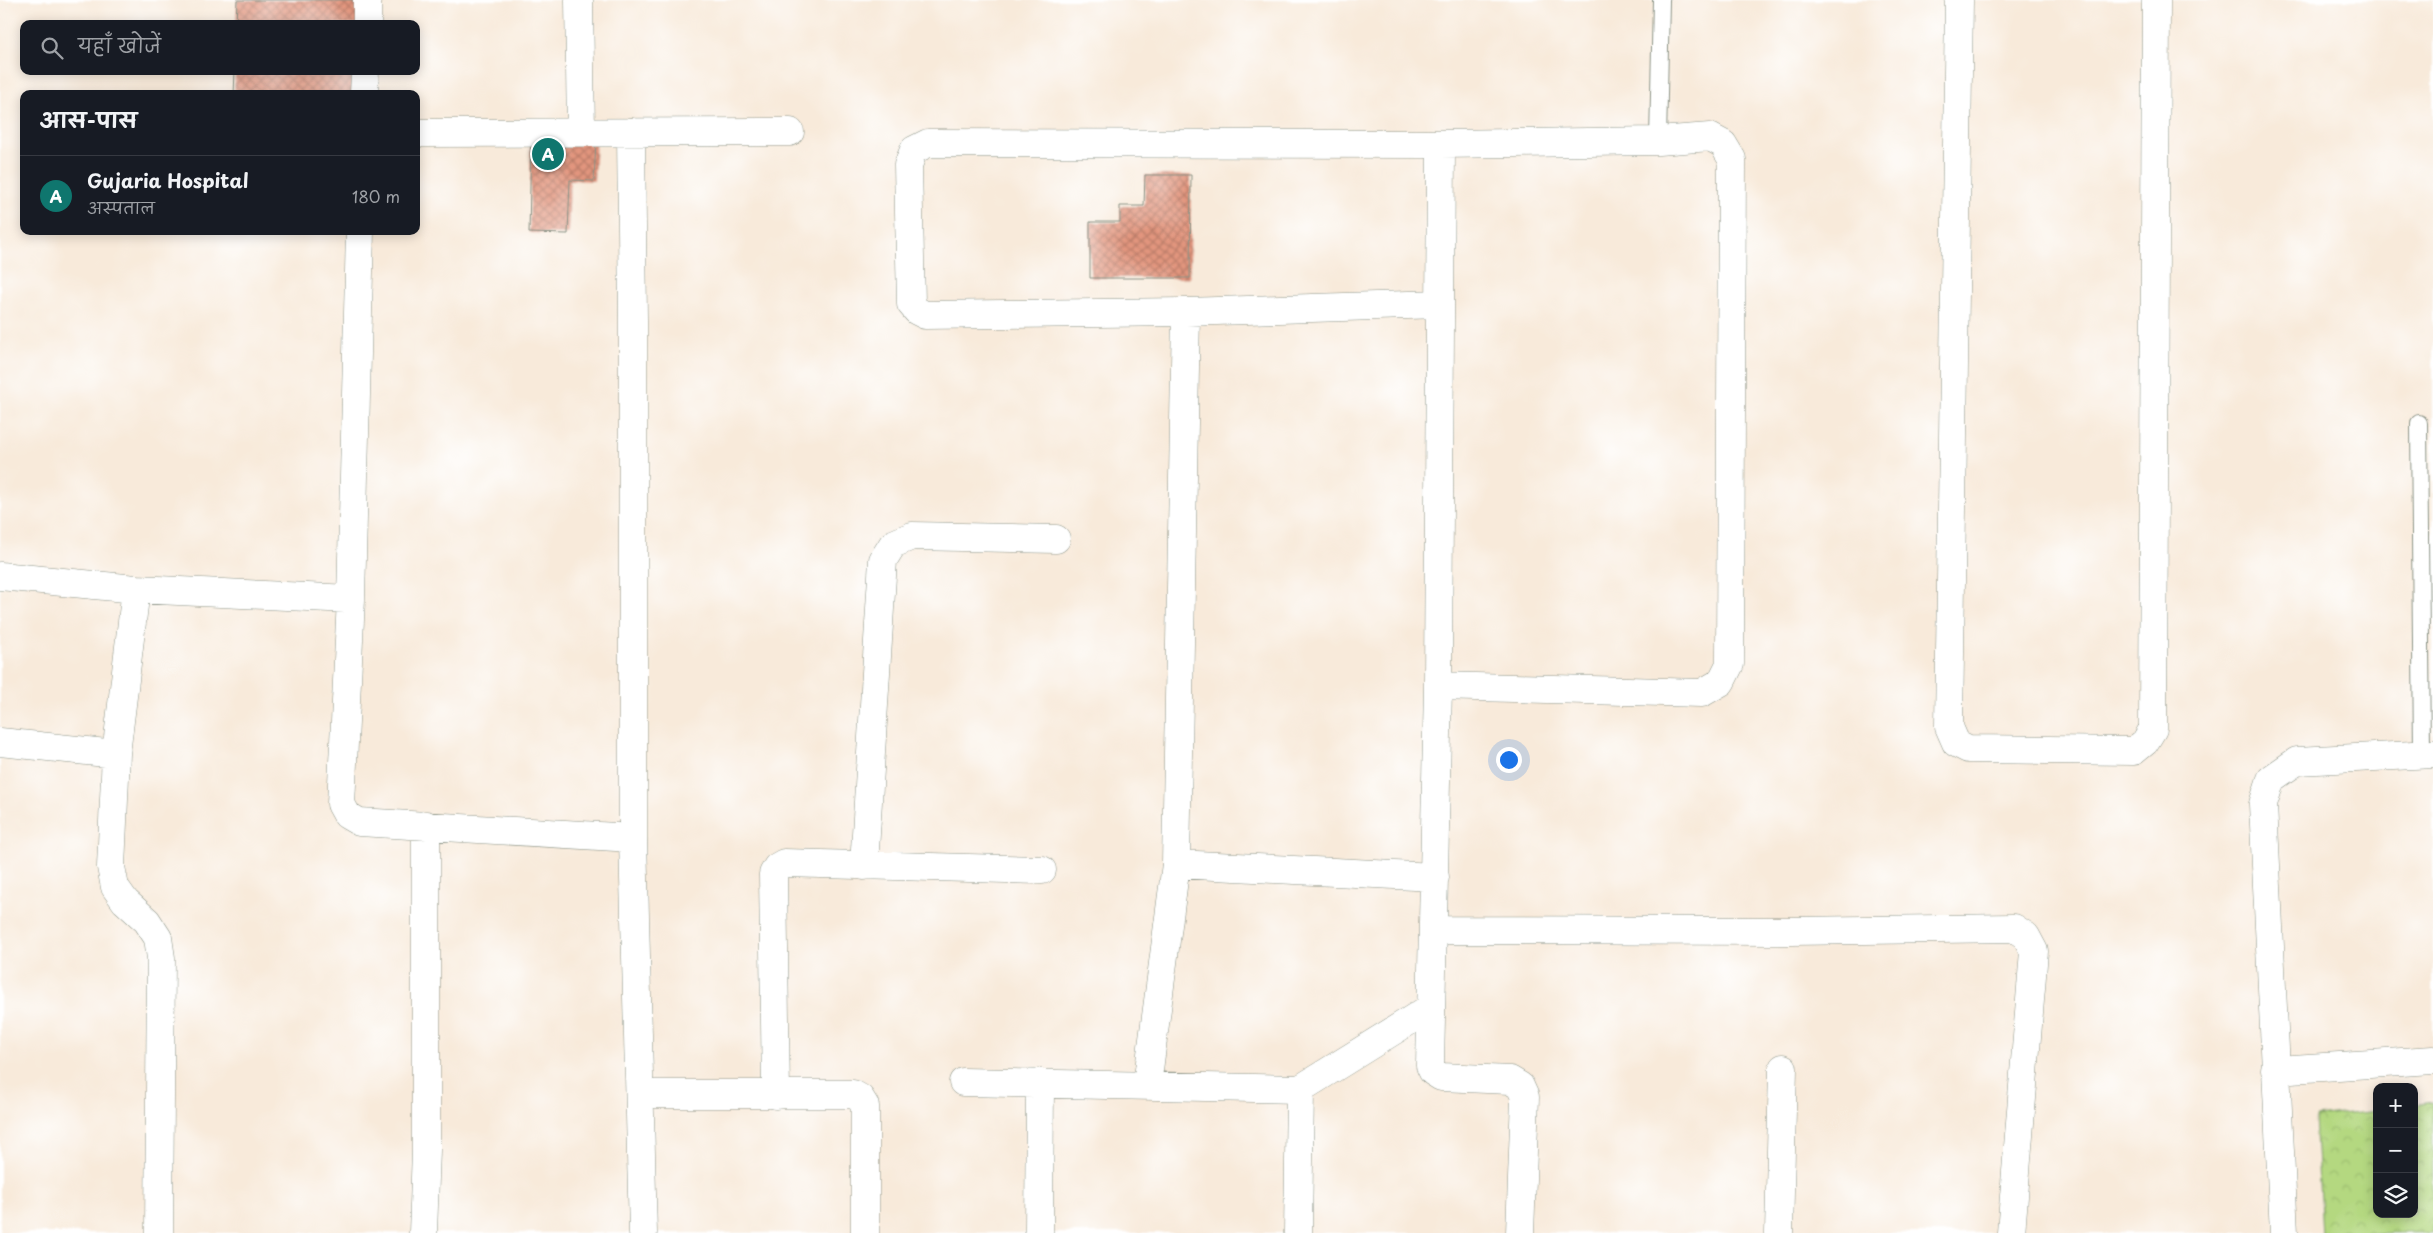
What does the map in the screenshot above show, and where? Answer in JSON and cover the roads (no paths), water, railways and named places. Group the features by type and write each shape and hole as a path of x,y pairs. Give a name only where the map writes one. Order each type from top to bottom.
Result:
{"street":[{"path":"367,0 367,20"},
{"path":"579,0 581,132"},
{"path":"1959,0 1949,727 1956,743 1968,749 2134,751 2145,742 2153,729 2156,0"},
{"path":"364,90 365,75"},
{"path":"630,132 633,320 632,838 644,1233"},
{"path":"420,133 790,132"},
{"path":"1438,686 1702,693 1721,682 1730,664 1732,159 1723,144 1710,137 1658,141 1441,144 928,143 914,150 908,164 911,304 917,311 925,315 1186,312 1440,304"},
{"path":"1441,144 1438,686 1430,1066 1433,1072 1441,1077 1510,1080 1520,1086 1525,1097 1520,1233"},
{"path":"360,235 351,599 341,804 347,815 359,822 632,838"},
{"path":"1147,1085 1176,864 1186,312"},
{"path":"864,866 883,560 893,544 912,536 1056,540"},
{"path":"0,576 136,589 351,599"},
{"path":"136,589 116,754 111,867 115,887 125,901 147,921 158,938 161,958 159,1233"},
{"path":"0,742 116,754"},
{"path":"2284,1233 2263,804 2271,779 2298,761 2427,754"},
{"path":"423,1233 426,1150 426,825"},
{"path":"776,1095 774,874 777,867 784,863 1042,870"},
{"path":"1176,864 1435,877"},
{"path":"1433,930 1791,931 2014,928 2026,936 2034,951 2011,1233"},
{"path":"963,1082 1300,1089 1430,1008"},
{"path":"2275,1070 2433,1060"},
{"path":"1779,1233 1782,1068"},
{"path":"1039,1233 1040,1083"},
{"path":"1298,1233 1300,1089"},
{"path":"640,1094 853,1094 860,1098 865,1106 864,1233"}],"lane":[{"path":"1658,141 1661,0"},
{"path":"2419,422 2427,754"}],"place":[{"name":"Gujaria Hospital","path":"548,154"}]}
